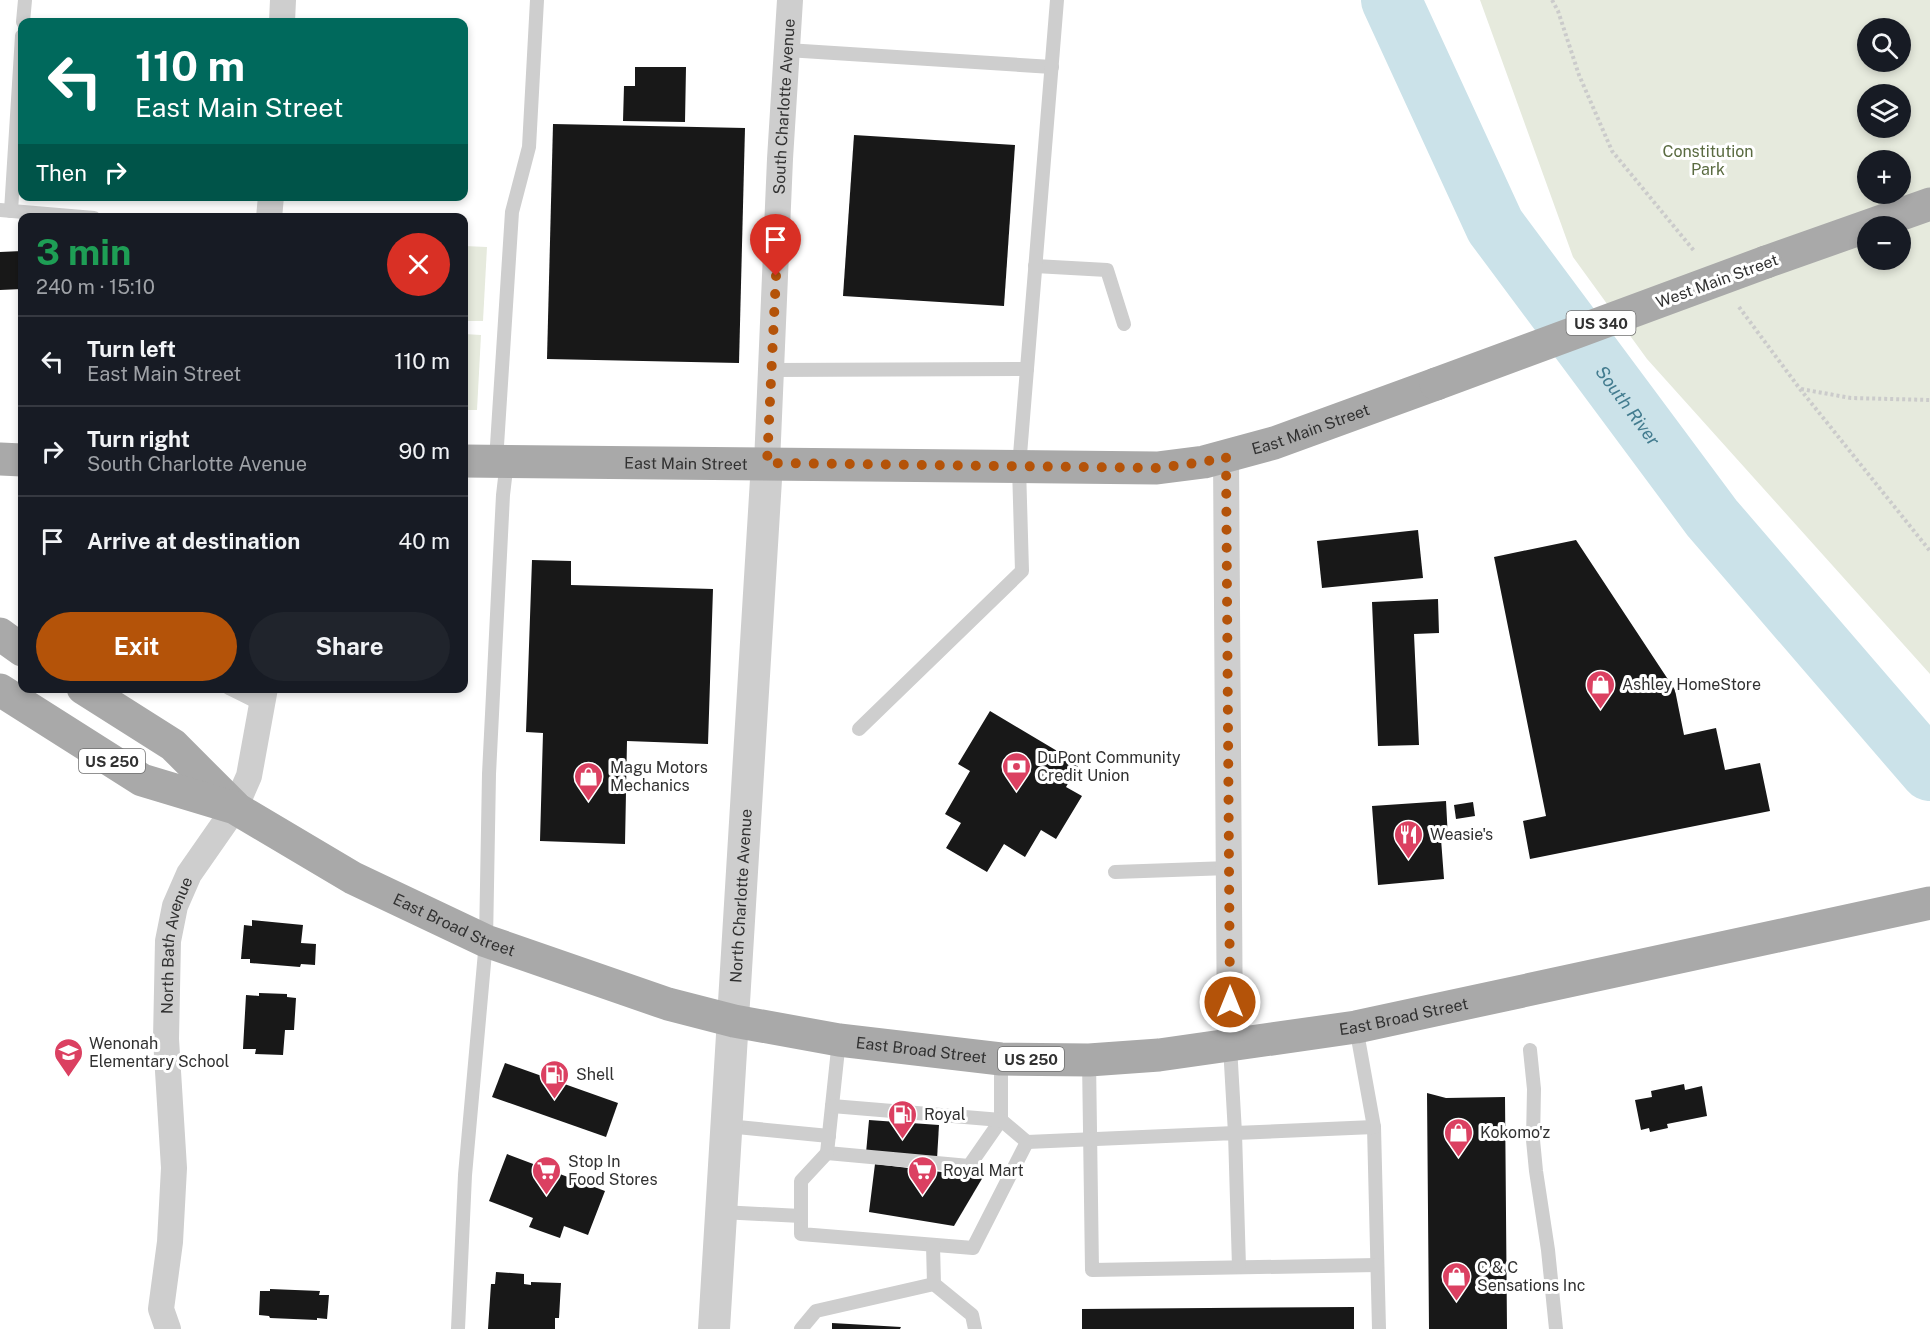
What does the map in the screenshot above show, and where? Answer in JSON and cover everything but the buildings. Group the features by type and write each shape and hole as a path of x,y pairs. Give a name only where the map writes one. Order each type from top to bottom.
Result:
{"main road":[{"name":"West Main Street","path":"1436,384 1930,204"},
{"name":"East Main Street","path":"468,461 1157,468 1204,462 1274,443 1436,384"},
{"path":"0,459 18,459"},
{"path":"0,633 18,647"},
{"name":"East Broad Street","path":"0,690 142,780 235,808 353,878 486,941 668,1004 734,1021 839,1041 1001,1059 1089,1060 1159,1055 1356,1027 1930,903"},
{"name":"East Broad Street","path":"91,693 173,745 235,808"}],"street":[{"path":"282,18 283,0"},
{"name":"South Charlotte Avenue","path":"767,463 780,159 790,0"},
{"path":"1226,457 1230,1046"},
{"name":"North Charlotte Avenue","path":"714,1329 767,463"},
{"name":"North Bath Avenue","path":"161,1322 170,1242 174,1168 166,1039 168,941 175,906 189,874 235,808 249,776 264,697"}],"lane":[{"path":"23,18 25,0"},
{"path":"458,1329 465,1175 486,941 490,763 503,495 502,461 512,212 529,147 537,0"},
{"path":"859,729 1022,571 1019,467 1058,0"},
{"path":"787,50 1052,68"},
{"path":"18,77 5,211 30,213"},
{"path":"1035,266 1107,270 1124,324"},
{"path":"772,370 1027,369"},
{"path":"248,693 264,697"},
{"path":"1115,872 1228,868"},
{"path":"1356,1027 1374,1127 1379,1329"},
{"path":"839,1041 827,1153 801,1181 801,1234 974,1248 1027,1142"},
{"path":"1230,1046 1239,1267"},
{"path":"1530,1050 1534,1089 1533,1140 1556,1329"},
{"path":"827,1153 969,1166 1001,1120 1001,1059"},
{"path":"1089,1060 1092,1270 1377,1265"},
{"path":"832,1106 1001,1120 1027,1142 1374,1127"},
{"path":"727,1126 829,1136"},
{"path":"722,1212 801,1216"},
{"path":"933,1245 934,1284 972,1315 975,1329"},
{"path":"801,1329 816,1311 934,1284"}],"path":[{"path":"1800,389 1851,398 1930,400"}],"green space":[{"name":"Constitution Park","path":"1480,0 1930,0 1930,674 1647,359 1573,257"},
{"path":"468,246 487,247 483,321 468,321"},
{"path":"468,334 481,335 477,410 468,410"}],"waterway":[{"name":"South River","path":"1391,0 1495,226 1712,518 1930,771"}],"place":[{"name":"Ashley HomeStore","path":"1601,710"},
{"name":"DuPont Community Credit Union","path":"1016,792"},
{"name":"Magu Motors Mechanics","path":"589,802"},
{"name":"Weasie's","path":"1409,860"},
{"name":"Wenonah Elementary School","path":"68,1078"},
{"name":"Shell","path":"555,1100"},
{"name":"Royal","path":"903,1140"},
{"name":"Kokomo'z","path":"1459,1158"},
{"name":"Stop In Food Stores","path":"547,1196"},
{"name":"Royal Mart","path":"922,1196"},
{"name":"C & C Sensations Inc","path":"1456,1302"}],"route":[{"path":"776,276 767,463 1157,468 1226,457 1230,1002"}]}
